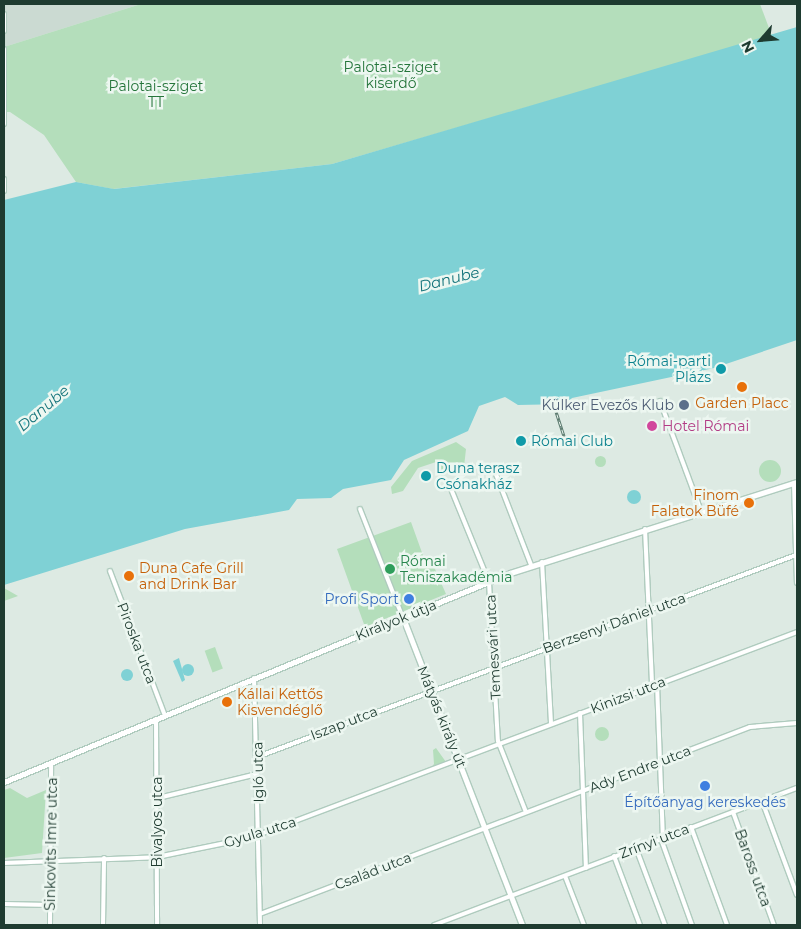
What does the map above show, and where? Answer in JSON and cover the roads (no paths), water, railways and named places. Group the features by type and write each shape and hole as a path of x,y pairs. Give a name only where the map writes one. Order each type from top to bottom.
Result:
{"street":[{"path":"4,14 4,31"},
{"path":"4,49 4,124"},
{"path":"4,179 4,191"},
{"path":"660,401 701,511"},
{"path":"494,469 531,565"},
{"path":"796,483 797,583"},
{"name":"Királyok útja","path":"4,782 531,565 796,483"},
{"name":"Temesvári utca","path":"449,484 489,582 499,744 526,812"},
{"name":"Mátyás király út","path":"360,509 522,925"},
{"path":"645,529 660,762 662,838 692,925"},
{"name":"Berzsenyi Dániel utca","path":"430,690 796,555"},
{"path":"542,562 551,724"},
{"name":"Piroska utca","path":"110,571 165,716"},
{"name":"Kinizsi utca","path":"459,761 551,724 797,632"},
{"name":"Igló utca","path":"254,678 260,835 260,925"},
{"name":"Iszap utca","path":"257,757 430,690"},
{"path":"580,713 586,868"},
{"name":"Bivalyos utca","path":"156,719 158,798 157,925"},
{"name":"Ady Endre utca","path":"485,828 757,725 797,723"},
{"name":"Gyula utca","path":"4,863 51,859 157,857 260,835 459,761"},
{"name":"Sinkovits Imre utca","path":"50,925 51,763"},
{"path":"158,798 257,774"},
{"name":"Zrínyi utca","path":"434,925 797,788"},
{"path":"762,801 797,895"},
{"name":"Baross utca","path":"732,812 774,925"},
{"path":"691,827 727,925"},
{"name":"Család utca","path":"260,914 485,828"},
{"path":"636,848 665,925"},
{"path":"614,856 640,925"},
{"path":"103,925 104,858"},
{"path":"565,876 584,925"},
{"path":"4,904 50,905"},
{"path":"452,918 454,925"}],"water":[{"name":"Danube","path":"797,27 797,340 714,368 572,398 566,404 518,405 505,397 479,406 468,431 404,460 391,480 343,489 331,498 297,499 289,510 185,529 4,585 4,200 76,182 114,189 332,164"},
{"path":"634,490 639,492 641,497 639,502 634,504 629,502 627,497 629,492"},
{"path":"179,658 185,680 182,682 173,661"},
{"path":"186,664 190,664 194,670 190,676 186,676 182,672 182,668"},
{"path":"125,669 129,669 133,675 129,681 125,681 121,677 121,673"}],"railway":[{"path":"552,399 564,436"}],"place":[{"name":"Római-parti Plázs","path":"721,369"},
{"name":"Garden Placc","path":"742,387"},
{"name":"Külker Evezős Klub","path":"684,405"},
{"name":"Hotel Római","path":"652,426"},
{"name":"Római Club","path":"521,441"},
{"name":"Duna terasz Csónakház","path":"426,476"},
{"name":"Finom Falatok Büfé","path":"749,503"},
{"name":"Római Teniszakadémia","path":"390,569"},
{"name":"Duna Cafe Grill and Drink Bar","path":"129,576"},
{"name":"Profi Sport","path":"409,599"},
{"name":"Kállai Kettős Kisvendéglő","path":"227,702"},
{"name":"Építőanyag kereskedés","path":"705,786"}],"park label":[{"name":"Palotai-sziget kiserdő","path":"391,76"},
{"name":"Palotai-sziget TT","path":"156,94"}]}
